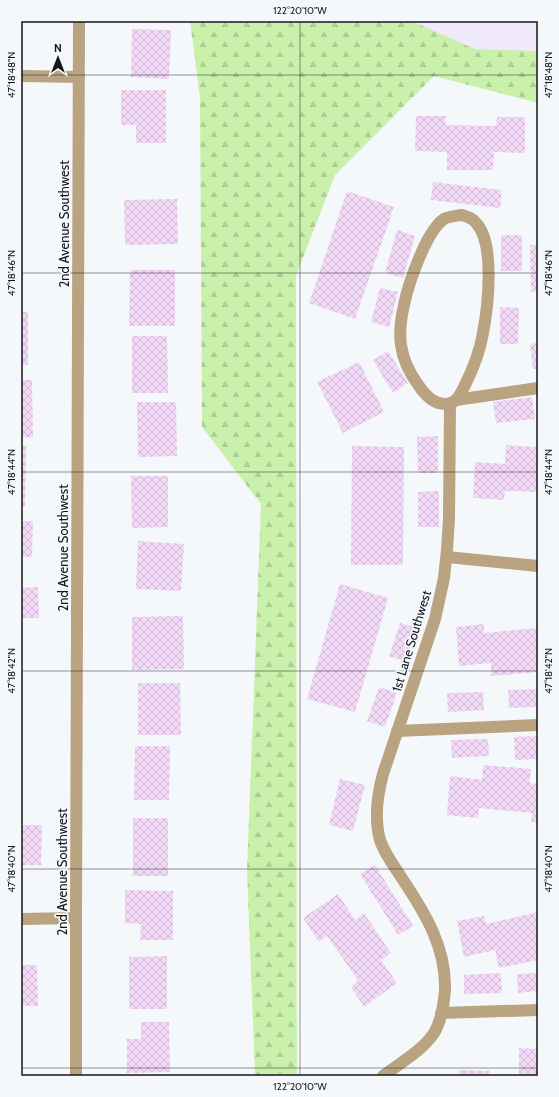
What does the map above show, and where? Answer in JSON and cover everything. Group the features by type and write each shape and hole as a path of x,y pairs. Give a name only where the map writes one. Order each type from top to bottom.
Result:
{"street":[{"name":"2nd Avenue Southwest","path":"76,1076 79,21"},
{"path":"21,76 79,77"},
{"name":"1st Lane Southwest","path":"383,1076 429,1039 437,1026 444,995 445,975 437,941 420,904 384,849 377,822 376,811 379,787 435,619 447,557 453,402 468,378 479,350 485,318 489,282 487,248 482,231 477,223 471,218 454,216 445,218 438,224 431,235 410,282 403,307 401,320 401,344 407,366 413,377 432,400 444,404 453,402 538,388"},
{"path":"447,557 538,566"},
{"path":"397,731 538,725"},
{"path":"21,919 76,918"},
{"path":"441,1013 538,1010"}],"shaded area":[{"path":"375,21 538,21 538,54 376,55"}],"green space":[{"path":"190,21 411,21 475,49 538,51 538,103 434,76 335,175 296,276 297,1076 255,1076 247,870 261,504 202,427 200,98"}],"building":[{"path":"132,29 171,30 169,79 131,77"},
{"path":"121,90 166,90 166,143 136,143 136,125 121,125"},
{"path":"416,116 446,116 445,125 496,126 497,117 525,117 525,153 494,152 493,170 447,170 447,152 415,151"},
{"path":"21,177 23,177 23,232 21,232"},
{"path":"433,182 502,190 500,208 431,200"},
{"path":"347,191 394,207 355,319 309,303"},
{"path":"177,199 178,244 125,245 124,200"},
{"path":"397,230 415,236 403,278 385,273"},
{"path":"501,235 522,235 522,271 501,271"},
{"path":"21,241 23,241 23,303 21,303"},
{"path":"530,245 538,245 538,291 531,292"},
{"path":"130,270 175,270 175,326 129,326"},
{"path":"380,288 398,292 389,327 371,322"},
{"path":"500,307 519,308 518,344 500,344"},
{"path":"21,312 28,312 28,365 21,365"},
{"path":"132,336 167,336 168,393 132,393"},
{"path":"538,343 538,369 533,369 530,344"},
{"path":"388,351 408,383 393,393 373,360"},
{"path":"359,362 384,412 343,433 317,382"},
{"path":"21,380 32,380 33,437 21,438"},
{"path":"532,397 535,419 496,423 493,402"},
{"path":"137,402 176,402 177,456 138,457"},
{"path":"438,436 438,473 418,473 417,437"},
{"path":"506,445 538,447 538,492 505,491 504,500 473,498 475,462 505,464"},
{"path":"21,446 26,446 25,507 21,507"},
{"path":"352,446 404,447 403,565 351,565"},
{"path":"131,476 168,476 168,527 132,528"},
{"path":"439,491 439,527 418,527 418,492"},
{"path":"21,521 33,521 32,557 21,557"},
{"path":"138,541 184,544 181,591 136,589"},
{"path":"340,584 388,598 355,712 307,699"},
{"path":"38,587 39,618 21,618 21,588"},
{"path":"183,616 184,669 132,670 132,617"},
{"path":"400,623 418,628 406,662 389,656"},
{"path":"484,624 484,633 538,628 538,672 491,676 491,663 459,666 456,627"},
{"path":"138,683 180,683 181,735 138,735"},
{"path":"379,687 397,693 385,727 367,721"},
{"path":"538,689 538,707 509,708 508,690"},
{"path":"483,692 484,710 448,712 447,693"},
{"path":"538,736 538,759 515,760 514,737"},
{"path":"488,739 489,756 452,758 451,740"},
{"path":"135,746 170,746 169,800 134,800"},
{"path":"483,765 531,769 530,783 538,784 538,822 531,822 532,813 479,808 478,818 447,815 450,776 482,780"},
{"path":"340,779 365,785 353,831 329,825"},
{"path":"133,818 168,818 168,876 133,876"},
{"path":"21,825 42,825 41,865 21,865"},
{"path":"375,865 413,926 398,935 360,874"},
{"path":"125,890 173,891 173,940 140,940 141,924 125,923"},
{"path":"338,894 355,920 364,913 391,953 381,960 397,983 364,1007 351,987 358,980 327,936 319,942 303,918"},
{"path":"538,912 538,960 499,968 495,950 464,957 457,921 484,916 486,924"},
{"path":"167,956 167,1009 129,1009 129,957"},
{"path":"21,965 37,965 38,1006 21,1006"},
{"path":"501,973 502,993 464,994 464,975"},
{"path":"538,973 538,991 518,993 517,974"},
{"path":"141,1022 169,1022 170,1072 127,1073 127,1039 141,1039"},
{"path":"519,1048 538,1049 538,1076 519,1076"},
{"path":"458,1070 489,1071 488,1076 458,1076"}]}
